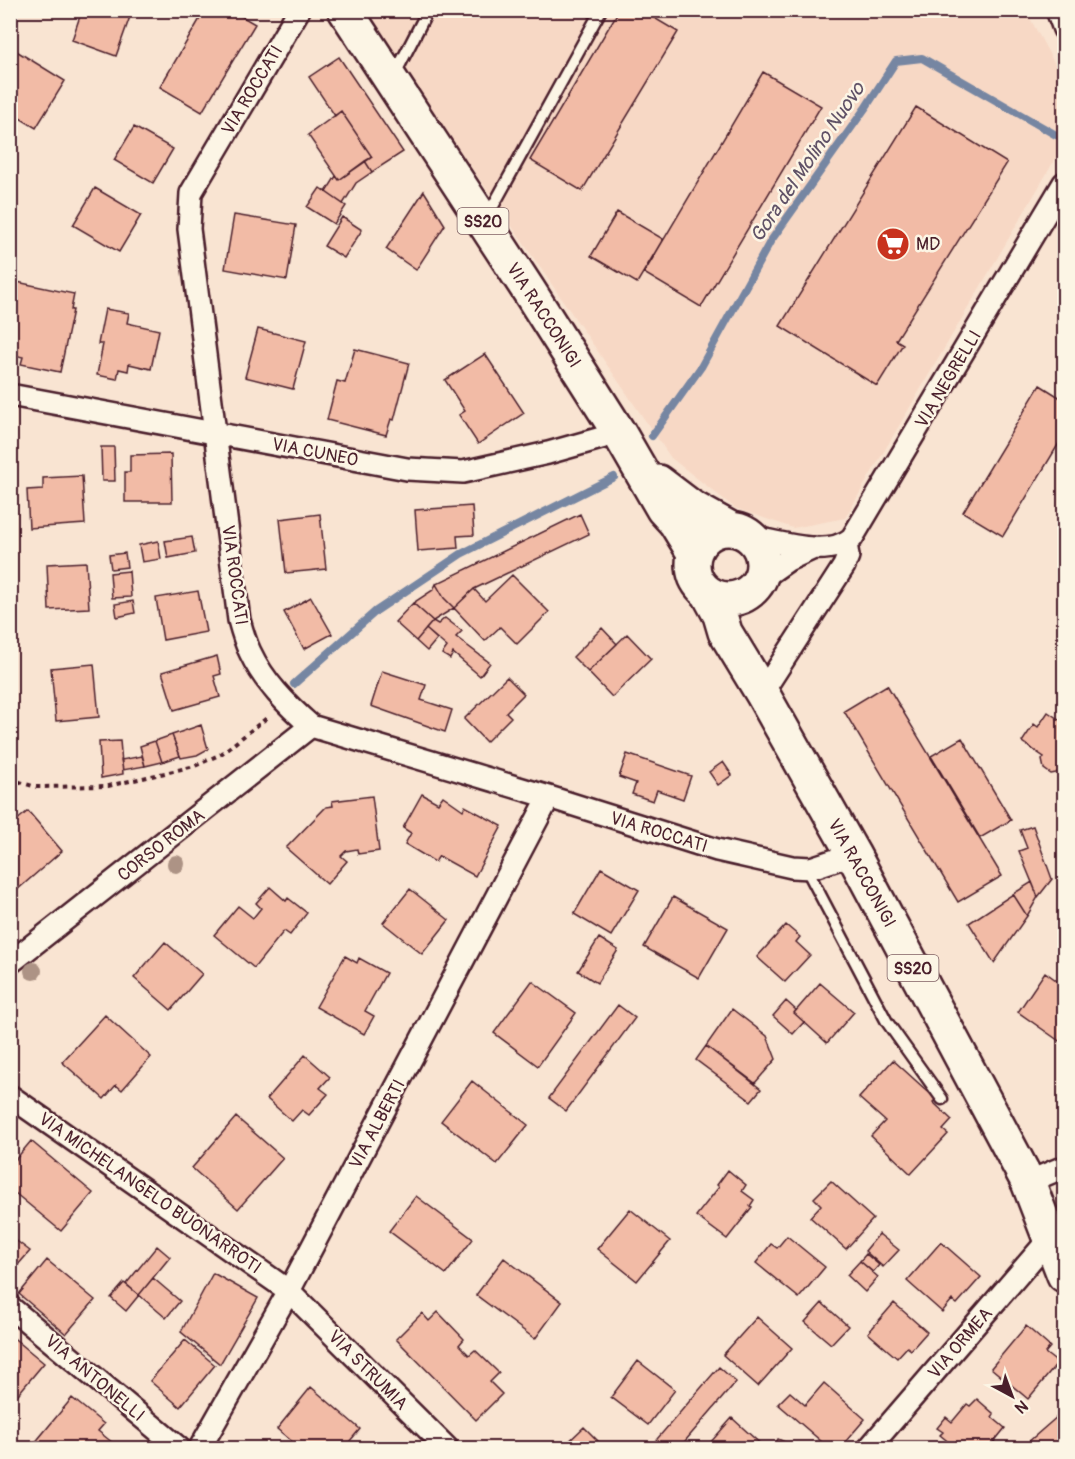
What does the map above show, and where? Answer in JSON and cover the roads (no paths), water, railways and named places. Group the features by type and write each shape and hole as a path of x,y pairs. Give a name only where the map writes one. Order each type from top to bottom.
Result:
{"main road":[{"name":"VIA RACCONIGI","path":"345,10 619,433 663,509 675,522 694,553"},
{"name":"VIA RACCONIGI","path":"642,471 691,507 740,533"},
{"path":"717,530 740,533 759,546 763,558 763,570 756,584 741,596 730,599 719,598 708,593 695,576 694,553 699,543 707,535 717,530"},
{"name":"VIA RACCONIGI","path":"755,681 742,636 742,616 756,584"},
{"name":"VIA RACCONIGI","path":"708,593 720,615 725,632 853,854 1028,1182 1065,1275"}],"street":[{"name":"VIA ROCCATI","path":"299,10 191,193 189,229 239,620 249,652 268,682 285,703 310,726 717,850 806,868 853,854"},
{"path":"1057,10 1065,29"},
{"name":"VIA NEGRELLI","path":"846,543 859,529 1065,183"},
{"name":"VIA CUNEO","path":"10,395 407,469 464,472 548,453 619,433"},
{"path":"740,533 814,549 831,548 846,543 848,556 844,566 755,681"},
{"path":"756,584 788,560 814,549"},
{"name":"CORSO ROMA","path":"10,963 310,726"},
{"name":"VIA ALBERTI","path":"200,1449 290,1291 549,797"},
{"name":"VIA MICHELANGELO BUONARROTI","path":"10,1096 290,1291"},
{"path":"1028,1182 1065,1167"},
{"name":"VIA ORMEA","path":"870,1449 1050,1238"},
{"name":"VIA STRUMIA","path":"290,1291 447,1449"},
{"name":"VIA ANTONELLI","path":"10,1307 179,1449"}],"lane":[{"path":"391,81 428,10"},
{"path":"484,223 601,10"},
{"path":"806,868 887,1022 942,1099"}],"waterway":[{"name":"Gora del Molino Nuovo","path":"652,436 701,367 770,242 896,61 922,58 1056,135"},
{"name":"Gora del Molino Nuovo","path":"294,684 376,611 461,554 614,477"}],"place":[{"name":"MD","path":"893,244"}]}
